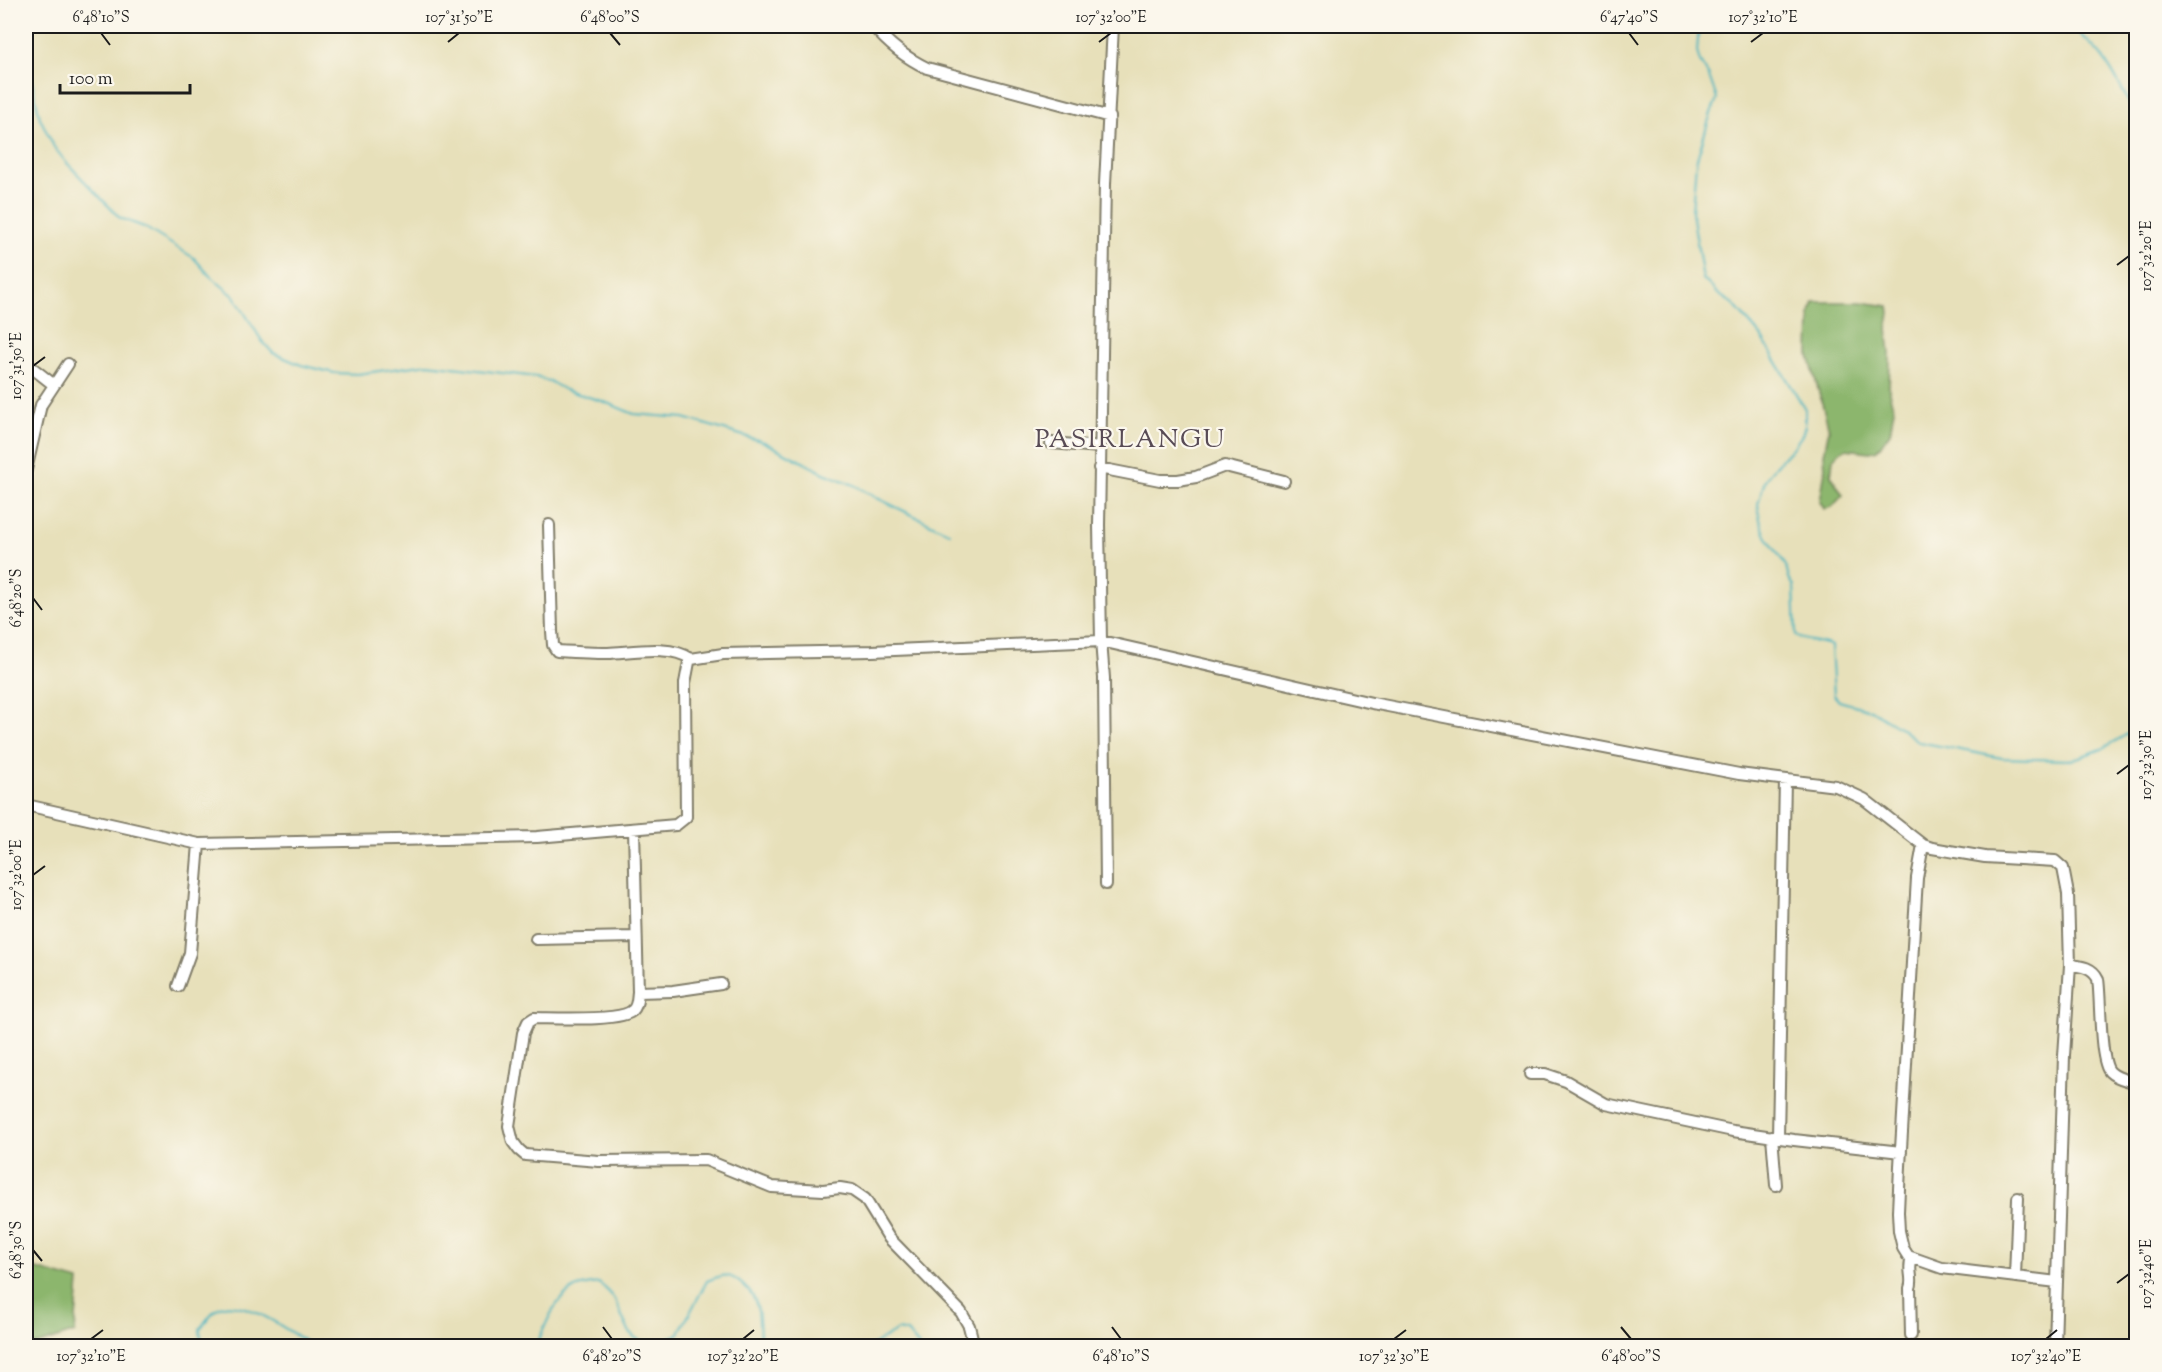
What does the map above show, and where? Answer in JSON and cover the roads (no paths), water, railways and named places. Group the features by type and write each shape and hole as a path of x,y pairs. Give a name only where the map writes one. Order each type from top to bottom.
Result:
{"street":[{"path":"873,26 902,54 927,68 1110,117"},
{"path":"1106,884 1100,447 1105,184 1113,26"},
{"path":"26,363 54,385"},
{"path":"26,471 41,405 68,364"},
{"path":"1052,443 1100,447"},
{"path":"1100,468 1160,480 1178,480 1196,477 1226,466 1284,481"},
{"path":"549,525 552,631 553,645 557,651 609,652 649,649 685,655 691,659 723,654 872,651 1101,641 1372,703 1739,774 1827,784 1846,789 1864,799 1923,845 1985,857 2058,862 2063,868 2068,894 2070,965 2064,1056 2055,1347"},
{"path":"26,805 199,844 537,837 676,825 686,817 685,683 691,659"},
{"path":"1776,1185 1775,1137 1785,780"},
{"path":"634,829 638,992 636,1005 629,1013 601,1018 534,1018 528,1022 523,1033 509,1126 510,1134 519,1150 525,1155 599,1161 706,1160 772,1187 852,1190 865,1199 889,1238 961,1312 969,1326 974,1347"},
{"path":"178,986 190,953 199,844"},
{"path":"1923,845 1917,878 1898,1212 1903,1248 1912,1259 1942,1268 2057,1282"},
{"path":"536,939 636,937"},
{"path":"2070,965 2087,968 2098,979 2104,1056 2108,1070 2115,1076 2136,1083"},
{"path":"638,992 673,991 721,984"},
{"path":"1530,1074 1545,1074 1566,1081 1606,1104 1733,1131 1901,1152"},
{"path":"2015,1277 2018,1198"},
{"path":"1911,1335 1910,1288 1912,1284 1908,1269 1912,1259"}],"waterway":[{"path":"1699,26 1697,52 1717,99 1696,162 1692,212 1703,279 1718,294 1733,304 1761,336 1805,409 1805,426 1802,435 1765,480 1758,504 1760,520 1766,536 1786,566 1794,586 1796,636 1831,646 1834,695 1839,701 1871,710 1919,742 2002,758 2071,760 2102,749 2136,729"},
{"path":"2069,26 2101,55 2132,109 2135,122 2133,159 2136,173"},
{"path":"26,65 40,118 54,147 65,161 120,218 144,227 194,258 210,276 234,296 262,341 273,353 301,365 334,373 358,374 428,364 536,377 565,390 634,414 684,418 764,442 950,533"},
{"path":"536,1346 556,1306 561,1299 578,1287 599,1283 612,1296 632,1335 647,1342 671,1338 679,1333 707,1281 727,1276 739,1281 755,1300 761,1346"},
{"path":"202,1346 200,1329 213,1312 220,1307 233,1305 269,1319 312,1346"},
{"path":"870,1346 898,1330 907,1332 919,1346"}],"district":[{"name":"PASIRLANGU","path":"1130,438"}]}
